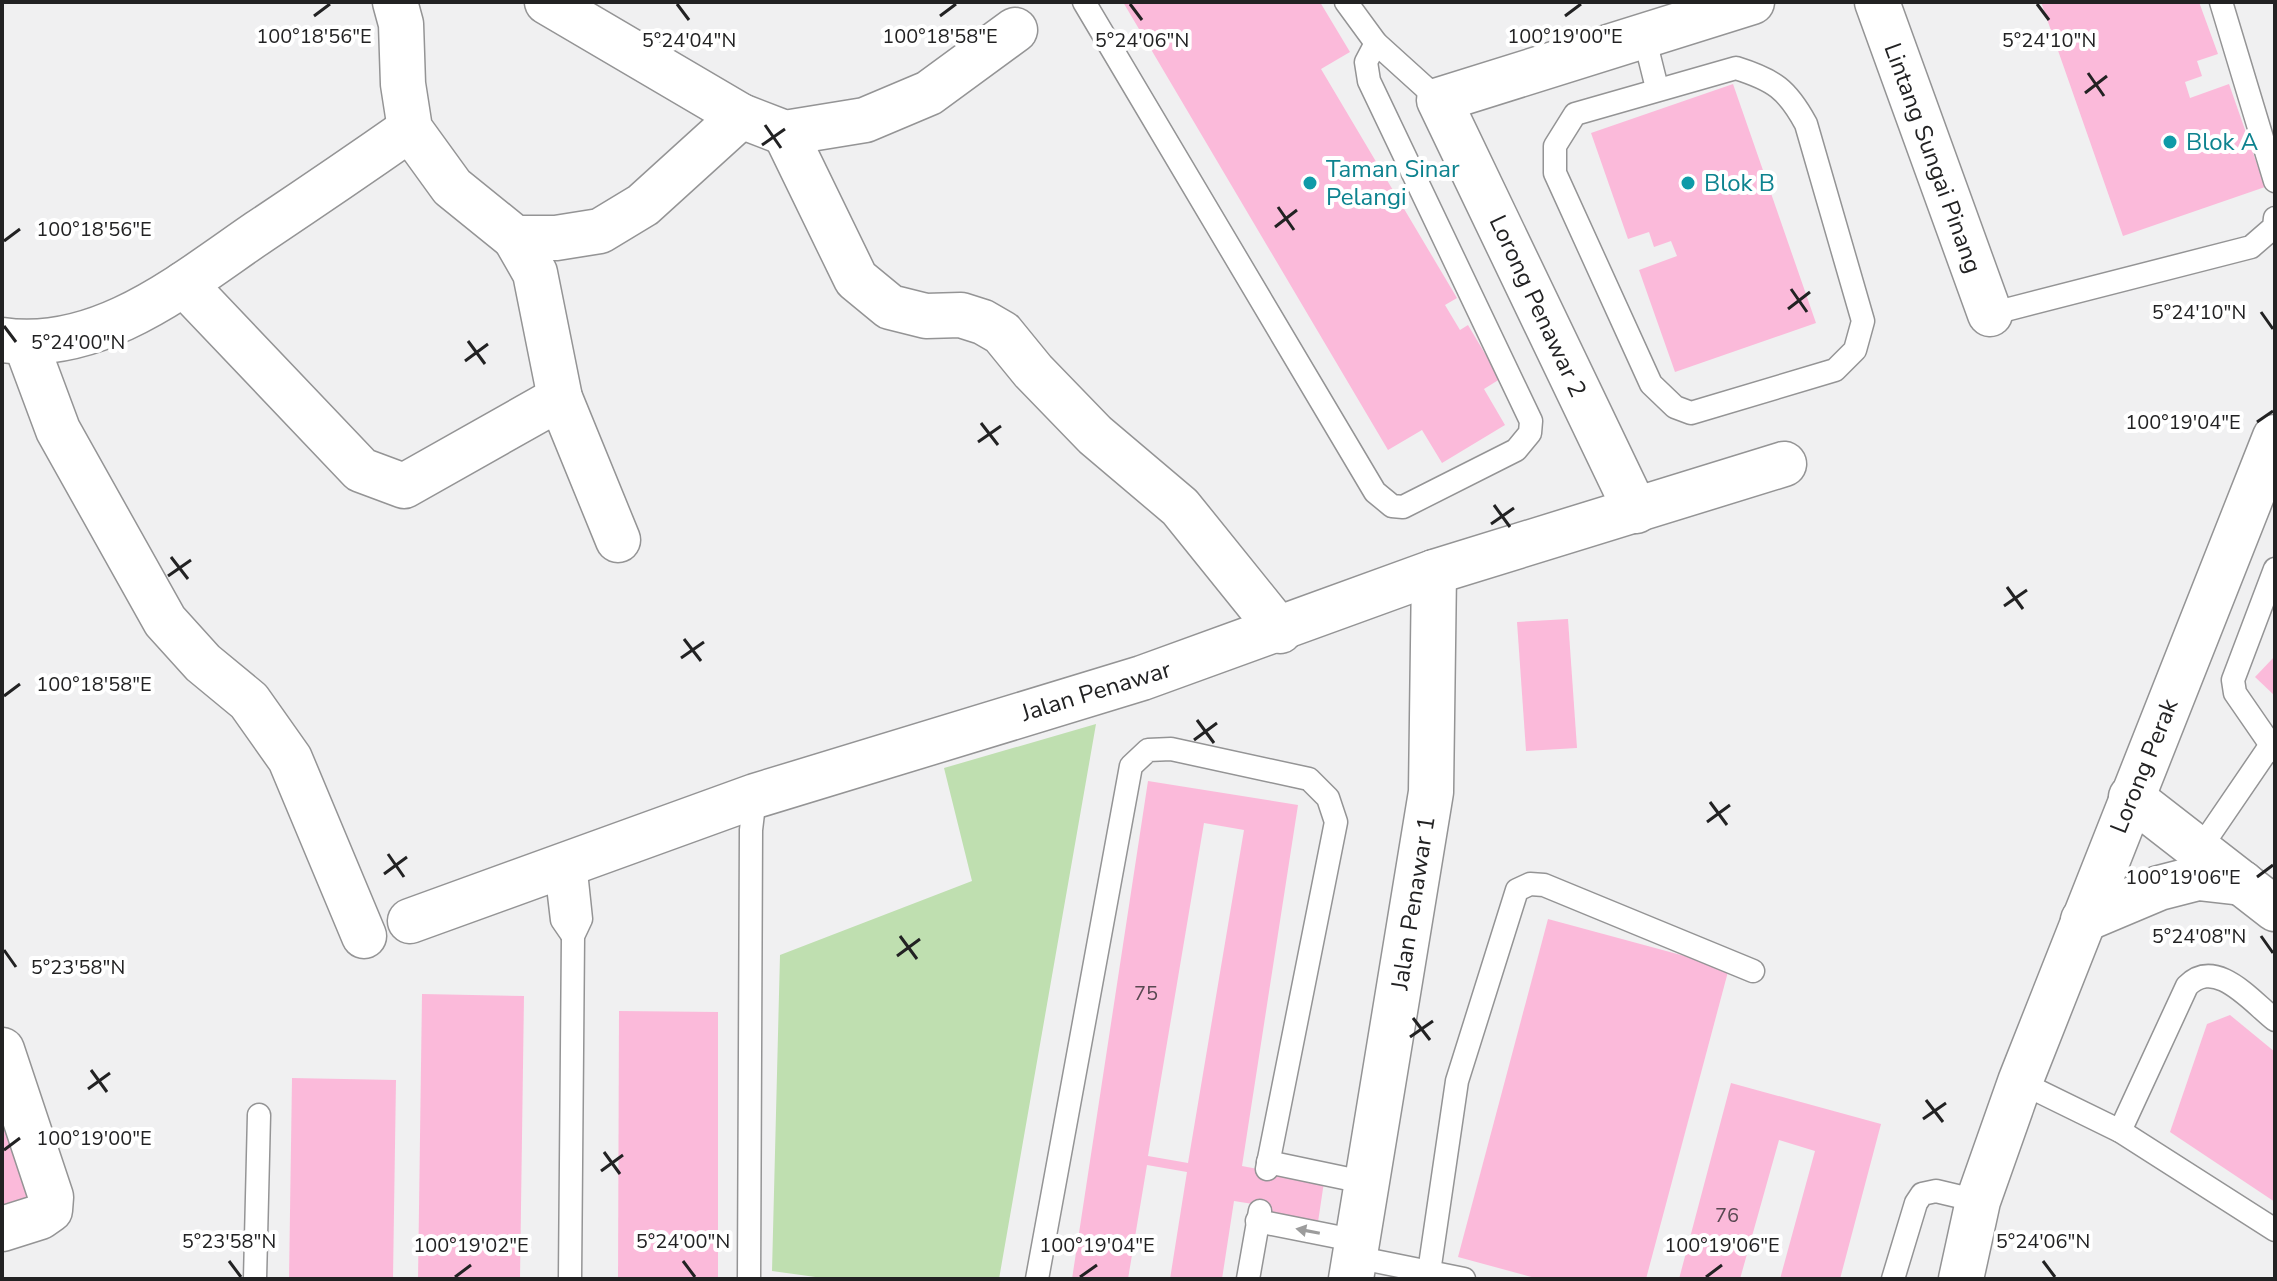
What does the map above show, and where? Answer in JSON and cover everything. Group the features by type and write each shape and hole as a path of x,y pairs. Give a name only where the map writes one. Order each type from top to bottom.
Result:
{"street":[{"path":"395,2 401,24 403,84 410,129 452,187 515,238 535,273 560,398 618,540"},
{"path":"547,2 741,116 785,133 865,120 929,93 1015,30"},
{"path":"1439,100 1752,2"},
{"name":"Lintang Sungai Pinang","path":"1877,2 1990,314"},
{"name":"Lorong Penawar 2","path":"1439,100 1636,511"},
{"path":"515,238 556,238 600,231 643,205 741,116"},
{"path":"364,936 290,759 249,701 203,663 165,621 58,430 14,342 87,333 144,309 410,129"},
{"path":"785,133 856,279 890,307 926,316 961,315 983,322 1002,333 1095,435 1180,507 1280,631"},
{"path":"184,284 361,470 384,480 404,486 560,398"},
{"name":"Lorong Perak","path":"1961,1279 1978,1201 2020,1082 2275,437"},
{"name":"Jalan Penawar","path":"410,921 755,796 1142,678 1280,631 1434,572 1784,464"},
{"name":"Jalan Penawar 1","path":"1354,1259 1431,792 1434,572"},
{"path":"2131,797 2258,896"},
{"path":"2083,920 2159,888 2198,878 2258,896"},
{"path":"2,1050 51,1197 50,1210 40,1217 2,1229"}],"lane":[{"path":"1084,2 1375,492 1392,506 1403,507 1516,450 1530,433 1531,421 1369,81 1366,62 1376,43"},
{"path":"1346,2 1376,43 1439,100"},
{"path":"2221,2 2275,181"},
{"path":"1644,36 1657,88"},
{"path":"1736,68 1770,79 1794,101 1806,124 1863,321 1855,350 1835,370 1691,413 1675,407 1651,384 1555,173 1555,146 1575,114 1657,88 1736,68"},
{"path":"1990,314 2251,247 2274,227 2275,218"},
{"path":"2199,850 2273,748 2235,693 2233,680 2275,569"},
{"path":"1037,1279 1131,766 1148,750 1171,749 1309,779 1328,798 1336,822 1268,1166 1368,1183"},
{"path":"749,1279 751,845 755,796"},
{"path":"566,865 562,920 573,936 570,1279"},
{"path":"1428,1275 1457,1081 1517,890 1530,884 1544,885 1753,971"},
{"path":"2120,1131 2187,986 2197,976 2210,973 2222,978 2275,1020"},
{"path":"2020,1082 2120,1131 2275,1230"},
{"path":"255,1279 259,1115"},
{"path":"1893,1279 1916,1203 1922,1194 1936,1191 1978,1201"},
{"path":"1248,1279 1258,1216 1354,1259 1428,1275 1464,1279"}],"green space":[{"path":"1096,724 999,1279 830,1279 772,1271 780,955 972,881 944,768"}],"building":[{"name":"Taman Sinar Pelangi","path":"1123,2 1320,2 1350,52 1321,69 1457,298 1445,305 1460,330 1468,325 1500,379 1484,389 1505,425 1442,463 1422,430 1388,450"},
{"name":"Blok A","path":"2041,2 2199,2 2218,54 2197,61 2202,76 2185,82 2190,98 2229,84 2265,187 2123,236"},
{"name":"Blok B","path":"1733,84 1816,323 1675,372 1639,270 1677,256 1671,241 1654,247 1649,232 1628,239 1591,133"},
{"path":"1568,619 1577,748 1526,751 1517,622"},
{"path":"2275,656 2275,696 2255,677"},
{"path":"1148,781 1298,805 1242,1166 1324,1182 1318,1222 1252,1209 1253,1204 1234,1201 1222,1279 1170,1279 1187,1172 1147,1165 1128,1279 1072,1279","holes":["1204,823 1244,830 1188,1163 1148,1156"]},
{"path":"1548,919 1729,968 1646,1279 1539,1279 1458,1257"},
{"path":"422,994 524,996 520,1279 418,1279"},
{"path":"619,1011 718,1012 718,1279 618,1279"},
{"path":"2230,1015 2275,1052 2275,1202 2170,1132 2207,1024"},
{"path":"292,1078 396,1080 393,1279 289,1279"},
{"path":"1731,1083 1881,1124 1840,1279 1780,1279 1815,1151 1779,1140 1740,1279 1679,1279"},
{"path":"2,1111 39,1204 2,1216"}],"place":[{"name":"Blok A","path":"2170,142"},
{"name":"Taman Sinar Pelangi","path":"1310,183"},
{"name":"Blok B","path":"1688,183"}]}
